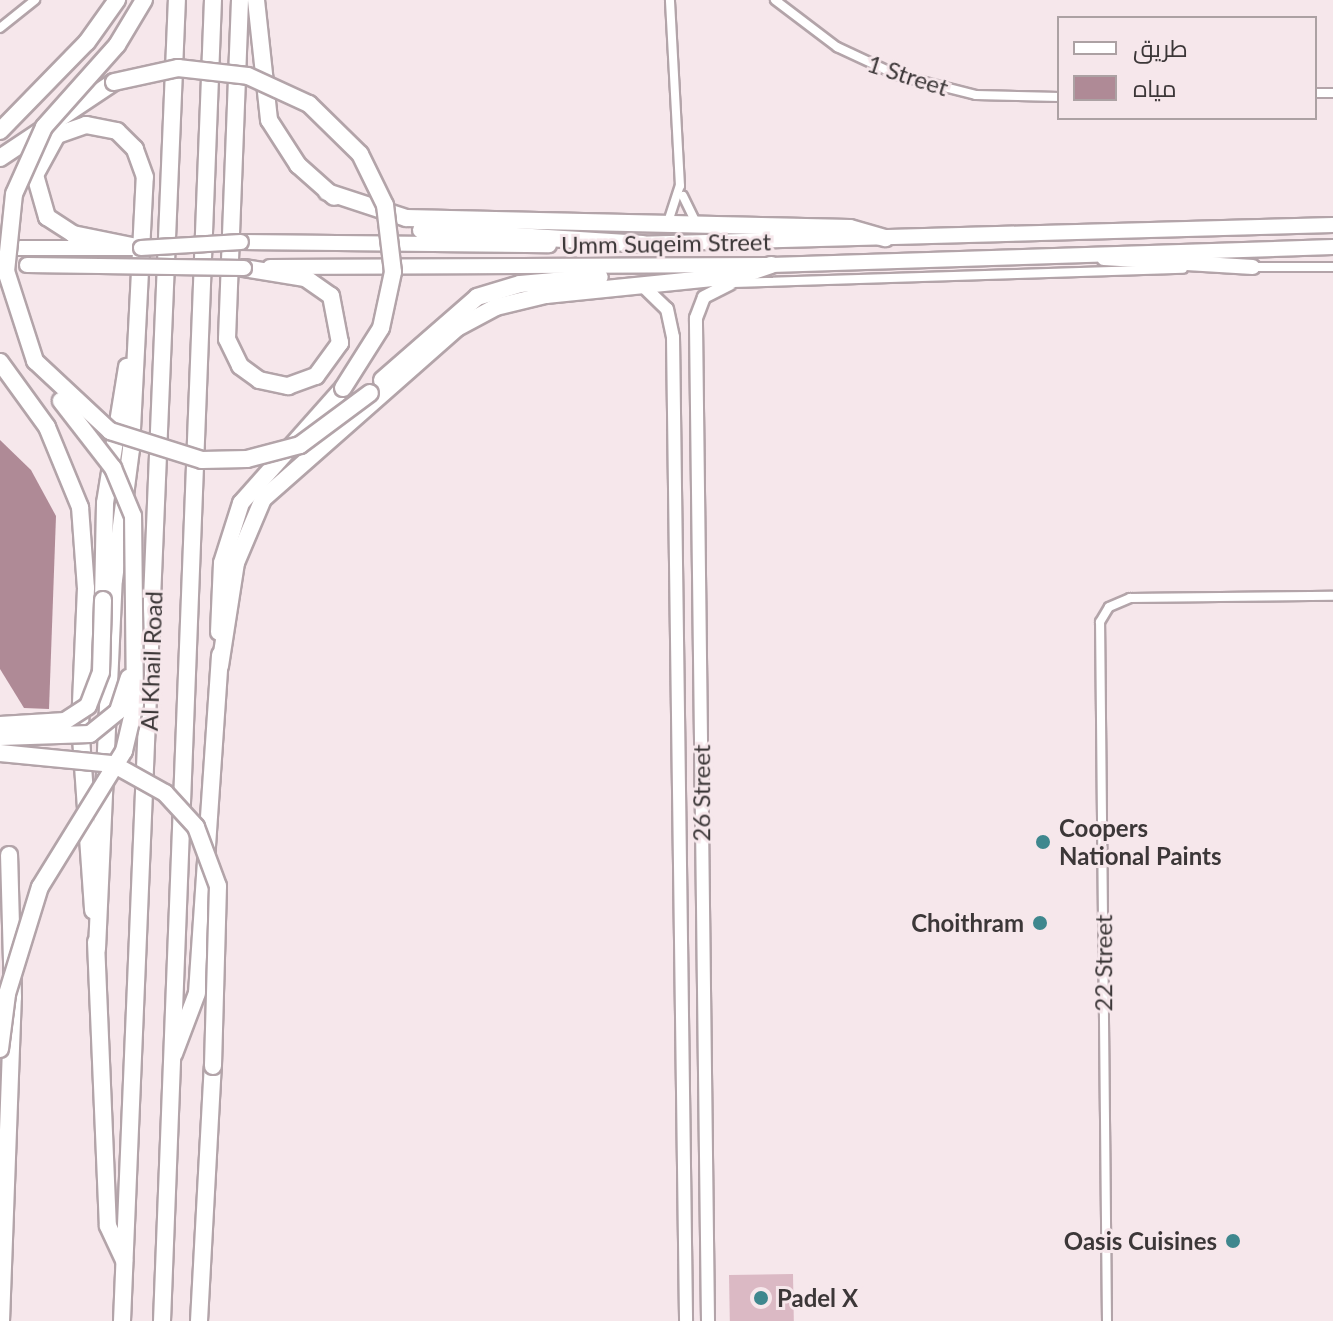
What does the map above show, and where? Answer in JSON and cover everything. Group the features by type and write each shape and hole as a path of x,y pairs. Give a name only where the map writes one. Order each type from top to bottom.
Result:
{"highway":[{"path":"0,131 87,42 117,0"},
{"path":"0,1049 7,994 45,875 129,737 138,546 128,499 48,379 9,292 5,250 14,194 44,127 117,45 144,0"},
{"name":"Al Khail Road","path":"122,1321 177,0"},
{"name":"Al Khail Road","path":"162,1321 213,0"},
{"path":"240,0 227,339 240,366 259,380 288,386 316,376 340,343 331,296 305,278 244,268"},
{"path":"256,0 269,120 289,155 327,192 362,216 395,227 643,244"},
{"path":"0,158 114,82 178,68 248,76 309,104 360,154 388,216 392,283 376,339 343,388 263,470 232,521 222,563 220,666 197,993 173,1056"},
{"path":"97,949 114,580 140,294 146,187 140,157 124,135 102,125 57,135 35,175 47,217 73,234 141,248"},
{"path":"0,151 23,140"},
{"path":"327,192 406,218 662,228 858,229 886,238"},
{"path":"48,379 127,440 210,461 300,445 370,393 455,311 498,289 766,264"},
{"path":"220,666 241,544 271,488 457,328 521,300 742,275 766,264"},
{"path":"0,725 65,721 88,706 101,672 110,462 140,294"},
{"path":"0,362 23,389 58,447 80,507 86,588 80,723 97,949 108,1226 124,1260"},
{"path":"0,737 71,738 103,727 125,695 136,621"},
{"path":"0,753 113,764 165,793 196,827 218,886 202,1321"},
{"path":"1,1321 13,997 9,855"},
{"path":"0,1203 0,1226"}],"main road":[{"path":"1293,225 1333,218"},
{"name":"Umm Suqeim Street","path":"0,248 141,248 241,242 643,244 1333,225"},
{"name":"Umm Suqeim Street","path":"0,266 244,268 766,264 1333,247"},
{"path":"1093,254 1123,264 1253,267"},
{"name":"26 Street","path":"708,1321 696,318 704,297 730,284"},
{"name":"26 Street","path":"645,288 672,324 686,1321"},
{"path":"675,492 688,490 698,509"},
{"path":"678,778 696,782 700,804"}],"street":[{"path":"0,28 35,0"},
{"path":"662,228 677,210 680,186 670,0"},
{"name":"1 Street","path":"775,0 837,47 897,75 962,93 1057,97"},
{"path":"680,186 687,211 703,228"},
{"path":"521,300 645,288 730,284 1333,267"},
{"name":"22 Street","path":"1107,1321 1098,633 1109,607 1130,598 1333,596"}],"shaded area":[{"name":"Padel X","path":"793,1274 794,1321 730,1321 729,1275"}],"water":[{"path":"0,440 31,470 56,516 49,709 24,708 0,669"}],"place":[{"name":"Coopers National Paints","path":"1043,842"},
{"name":"Choithram","path":"1040,923"},
{"name":"Oasis Cuisines","path":"1233,1241"},
{"name":"Padel X","path":"761,1298"}]}
